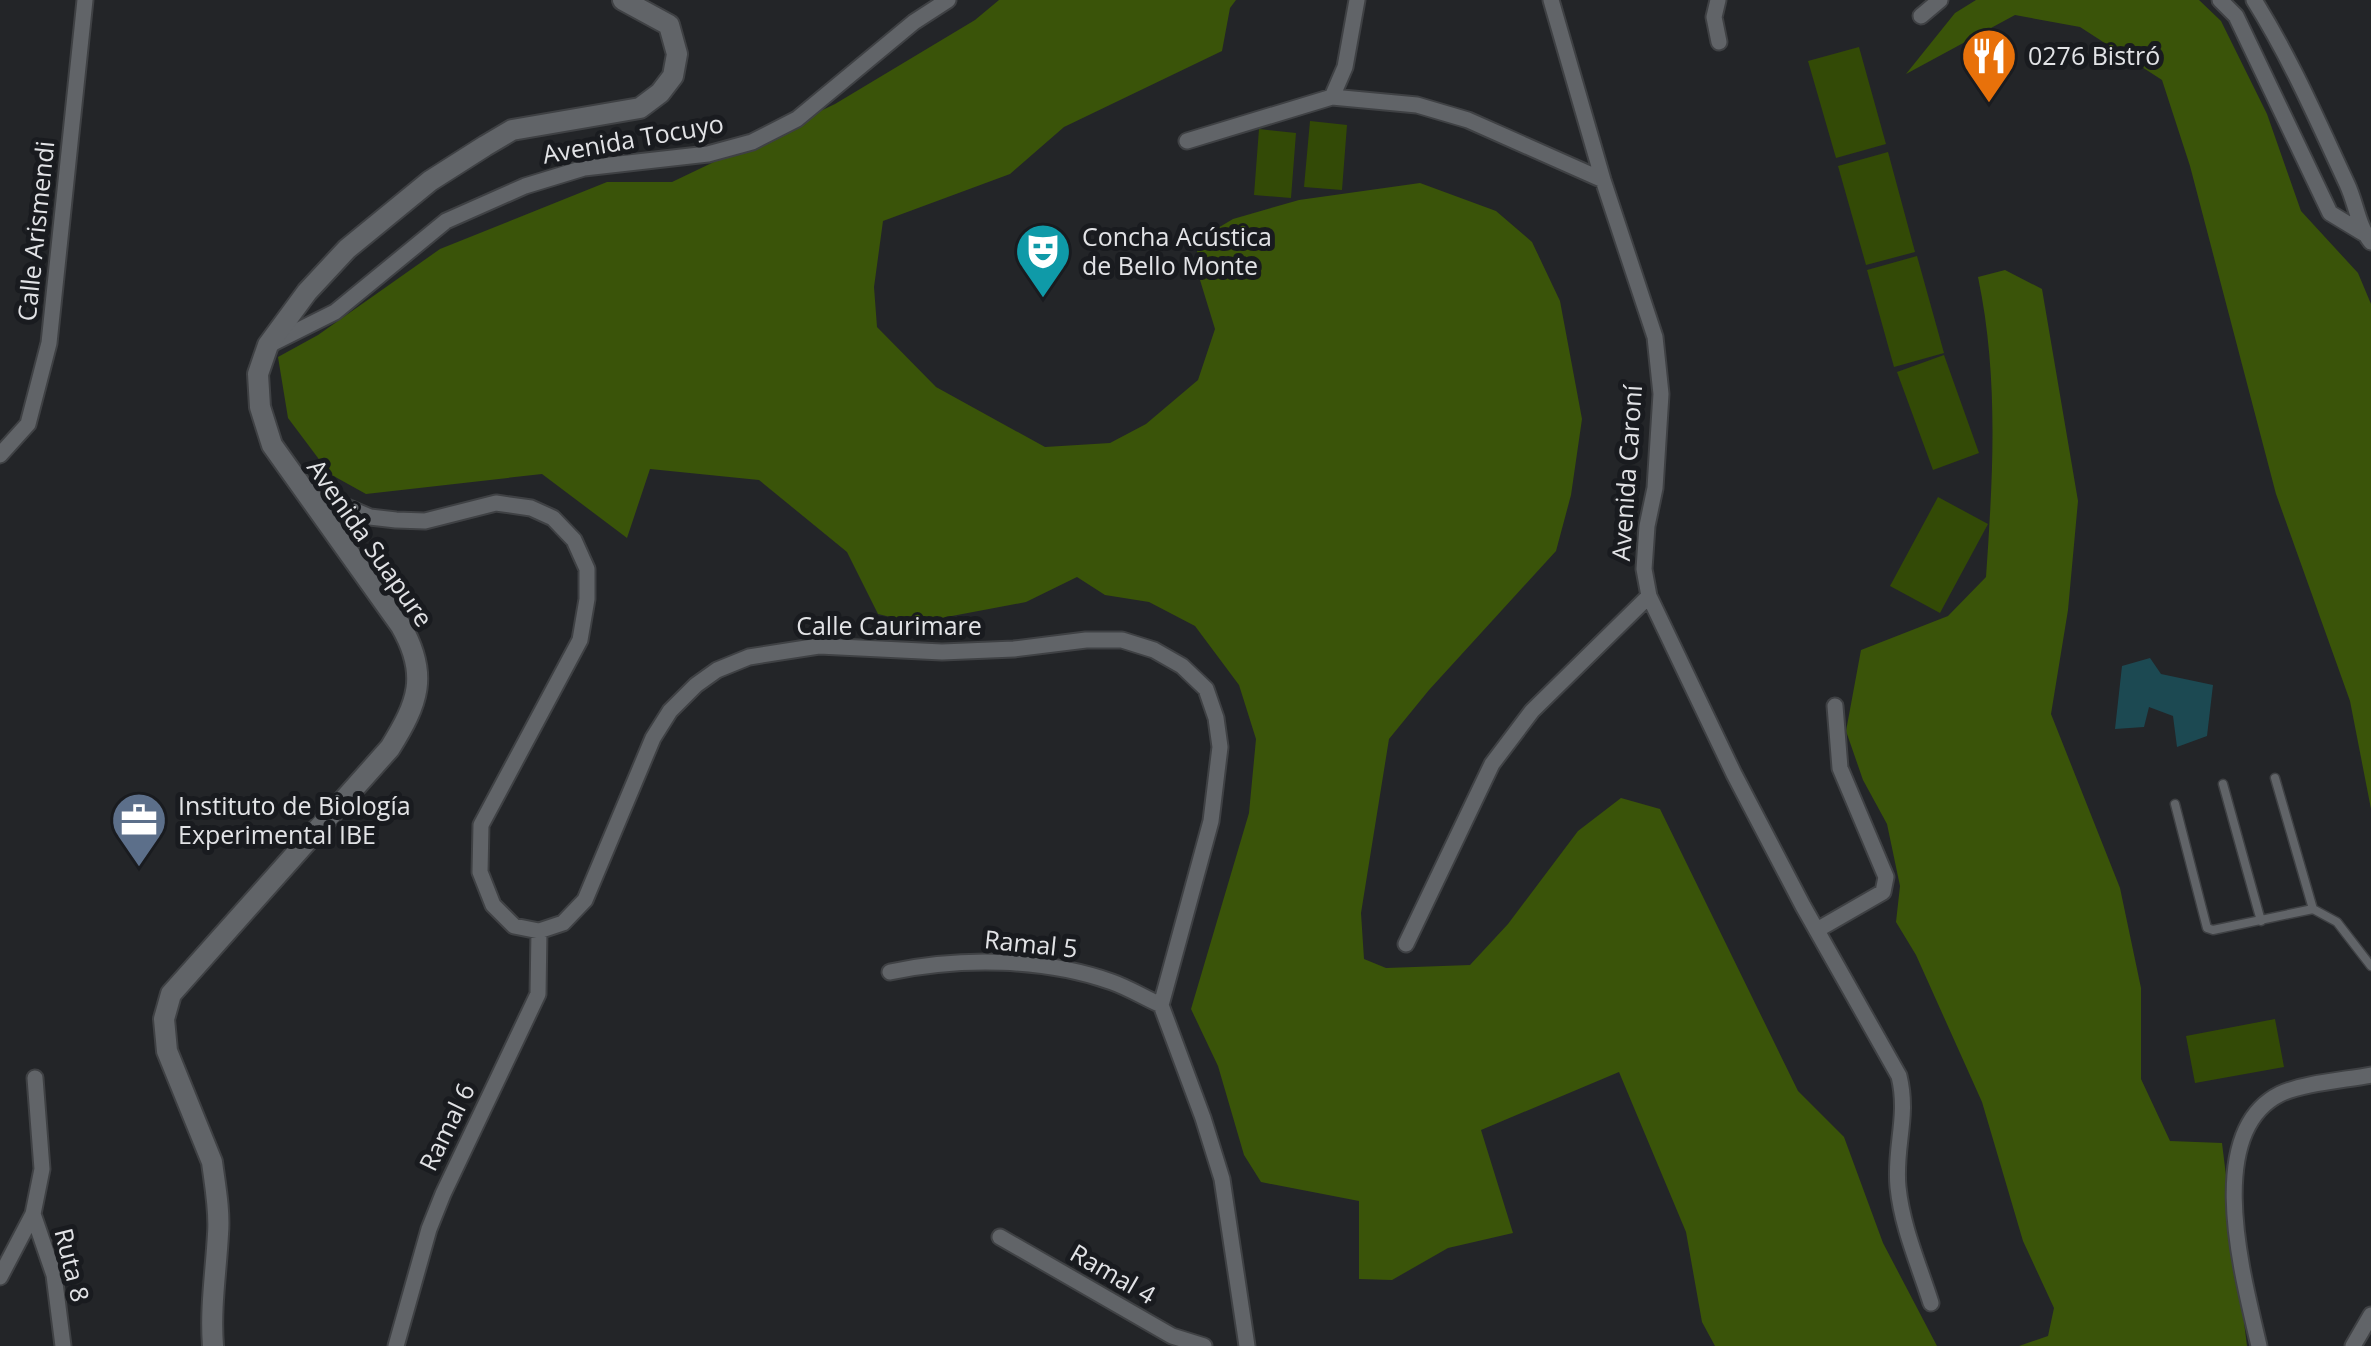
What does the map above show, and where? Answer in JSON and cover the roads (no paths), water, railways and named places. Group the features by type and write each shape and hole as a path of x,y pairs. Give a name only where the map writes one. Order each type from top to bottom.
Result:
{"street":[{"name":"Calle Arismendi","path":"0,455 28,424 49,344 85,0"},
{"name":"Avenida Suapure","path":"213,1346 210,1313 219,1229 212,1162 167,1051 164,1019 172,994 390,748 412,712 418,667 401,626 272,445 260,407 258,374 268,345 307,292 346,249 416,192 512,130 640,108 660,93 674,76 677,54 669,25 623,0"},
{"name":"Avenida Tocuyo","path":"268,345 334,312 446,221 525,186 584,168 708,154 752,142 797,119 914,22 948,0"},
{"path":"1332,97 1344,67 1357,0"},
{"name":"Avenida Caroní","path":"1406,944 1492,764 1532,711 1649,596 1644,569 1655,488 1661,394 1655,337 1603,180 1551,0"},
{"path":"1718,0 1714,17 1718,42"},
{"path":"1921,16 1940,0"},
{"path":"2220,0 2236,16 2330,213 2367,237"},
{"path":"2254,0 2281,43 2353,196 2367,237"},
{"path":"1187,140 1332,97 1417,105 1468,120 1603,180"},
{"path":"298,486 338,506 396,520 424,521 496,504 530,508 553,518 574,540 587,569 580,640 481,825 480,872 492,905 514,926 539,932"},
{"path":"1649,596 1734,774 1899,1076 1905,1103 1898,1186 1902,1212 1931,1302"},
{"name":"Calle Caurimare","path":"539,932 563,923 585,900 652,738 670,711 696,684 717,670 749,657 818,646 942,652 1122,640 1154,650 1182,666 1206,689 1220,746 1210,820 1161,1005"},
{"path":"1817,930 1883,892 1886,877 1840,768 1834,706"},
{"name":"Ramal 6","path":"396,1346 429,1229 443,1194 538,994 539,932"},
{"name":"Ramal 5","path":"890,972 917,966 974,963 1032,965 1072,970 1114,983 1161,1005"},
{"path":"1161,1005 1222,1179 1247,1346"},
{"path":"2259,1346 2238,1238 2234,1176 2241,1140 2253,1115 2281,1094 2371,1074"},
{"name":"Ruta 8","path":"36,1078 42,1169 33,1214 54,1274 64,1346"},
{"path":"0,1277 33,1214"},
{"name":"Ramal 4","path":"1000,1237 1171,1341 1204,1346"},
{"path":"2353,1346 2371,1315"}],"lane":[{"path":"2274,778 2313,909"},
{"path":"2223,784 2261,920"},
{"path":"2175,804 2204,923 2213,930 2313,909 2336,922 2371,966"}],"water":[{"path":"2150,658 2161,674 2213,685 2207,736 2177,747 2173,716 2149,707 2144,727 2115,729 2122,666"}],"place":[{"name":"0276 Bistró","path":"1989,105"},
{"name":"Concha Acústica de Bello Monte","path":"1043,300"},
{"name":"Instituto de Biología Experimental IBE","path":"139,869"}]}
